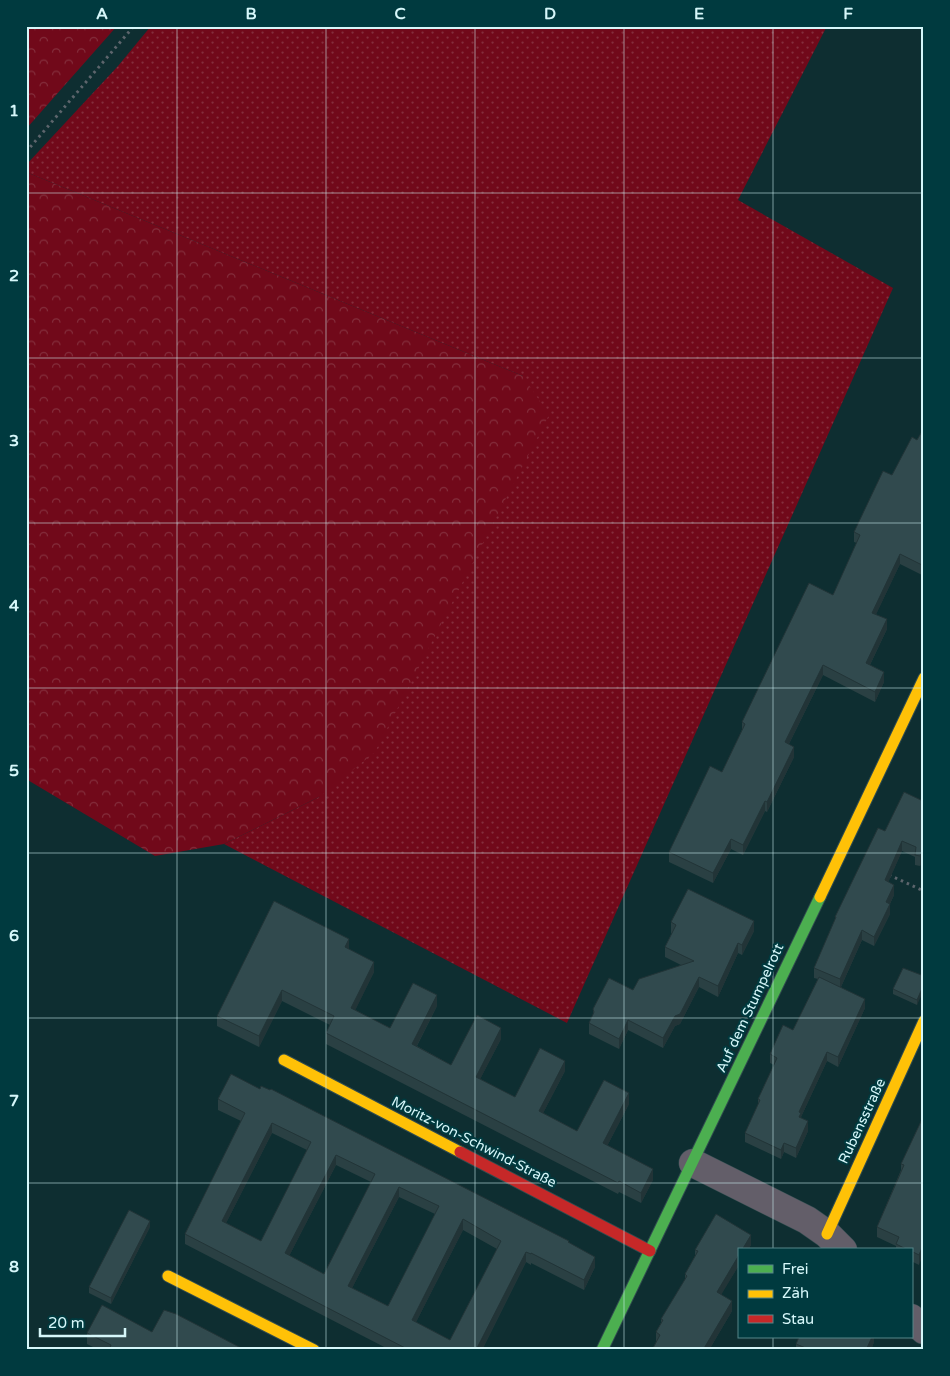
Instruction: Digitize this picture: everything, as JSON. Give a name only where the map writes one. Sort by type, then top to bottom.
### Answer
[{"type":"street","name":"Auf dem Stumpelrott","points":[[602,1350],[924,678]]},
{"type":"street","name":"Rubensstraße","points":[[835,1242],[924,1021]]},
{"type":"street","name":"Moritz-von-Schwind-Straße","points":[[284,1060],[650,1251]]},
{"type":"street","points":[[693,1162],[807,1220],[835,1242]]},
{"type":"street","points":[[168,1276],[314,1350]]},
{"type":"street","points":[[912,1319],[924,1330]]},
{"type":"path","points":[[26,152],[134,26]]},
{"type":"path","points":[[882,872],[924,891]]},
{"type":"green space","points":[[26,26],[117,26],[26,129]]},
{"type":"green space","points":[[151,26],[827,26],[738,200],[893,288],[567,1023],[224,844],[319,797],[523,376],[26,172],[26,165],[118,66]]},
{"type":"green space","points":[[26,172],[523,376],[549,415],[375,752],[319,797],[224,844],[155,856],[26,779]]},
{"type":"building","points":[[924,428],[924,566],[900,554],[872,613],[887,619],[866,663],[884,672],[875,692],[823,665],[785,742],[794,747],[743,845],[731,839],[713,873],[669,852],[710,766],[722,772],[745,724],[742,722],[809,583],[833,595],[860,535],[854,532],[883,471],[892,475],[912,437],[917,440]]},
{"type":"building","points":[[904,792],[923,801],[924,794],[924,849],[920,856],[915,855],[916,847],[902,841],[885,880],[894,885],[886,902],[890,904],[874,937],[862,930],[840,979],[814,968],[835,917],[878,828],[885,831]]},
{"type":"building","points":[[688,889],[754,921],[742,945],[738,943],[718,986],[699,977],[680,1014],[675,1016],[663,1038],[628,1020],[619,1039],[589,1023],[594,1012],[593,1009],[609,978],[633,990],[639,979],[694,961],[665,947],[676,925],[671,922]]},
{"type":"building","points":[[274,901],[349,939],[345,947],[374,962],[351,1008],[390,1028],[413,983],[437,995],[412,1044],[451,1065],[477,1015],[501,1028],[476,1077],[515,1097],[540,1048],[565,1061],[539,1111],[577,1131],[604,1080],[629,1093],[603,1143],[653,1169],[641,1193],[619,1181],[618,1183],[326,1033],[334,1016],[282,990],[259,1036],[217,1016]]},
{"type":"building","points":[[903,968],[924,976],[924,984],[917,1000],[893,989]]},
{"type":"building","points":[[819,977],[865,999],[838,1057],[827,1052],[799,1112],[801,1113],[799,1117],[808,1121],[796,1148],[784,1143],[781,1150],[745,1133],[777,1058],[770,1054],[783,1025],[793,1030]]},
{"type":"building","points":[[231,1074],[260,1089],[261,1086],[271,1089],[569,1241],[595,1257],[584,1280],[526,1252],[476,1350],[409,1350],[185,1234],[245,1113],[218,1099]],"holes":[[[272,1123],[311,1142],[261,1241],[222,1221]],[[336,1155],[375,1174],[324,1274],[285,1253]],[[399,1187],[439,1206],[388,1306],[348,1286]],[[463,1219],[501,1241],[450,1340],[412,1320]]]},
{"type":"building","points":[[924,1115],[924,1243],[919,1255],[912,1252],[912,1248],[904,1248],[896,1244],[899,1237],[877,1227],[904,1165],[901,1164]]},
{"type":"building","points":[[129,1210],[150,1221],[111,1298],[89,1287]]},
{"type":"building","points":[[716,1214],[751,1235],[743,1248],[738,1248],[738,1257],[717,1292],[732,1301],[703,1350],[652,1350],[660,1335],[656,1332],[663,1320],[661,1319],[687,1276],[685,1274],[698,1251],[695,1250]]},
{"type":"building","points":[[102,1305],[152,1332],[164,1310],[176,1314],[245,1350],[109,1350],[111,1345],[87,1333]]},
{"type":"building","points":[[799,1338],[872,1338],[866,1350],[807,1350],[796,1344]]},
{"type":"traffic: fast","points":[[602,1350],[820,897]]},
{"type":"traffic: slow","points":[[820,897],[924,678]]},
{"type":"traffic: slow","points":[[827,1234],[924,1021]]},
{"type":"traffic: slow","points":[[284,1060],[460,1152]]},
{"type":"traffic: slow","points":[[168,1276],[314,1350]]},
{"type":"traffic: jam","points":[[460,1152],[650,1251]]}]
